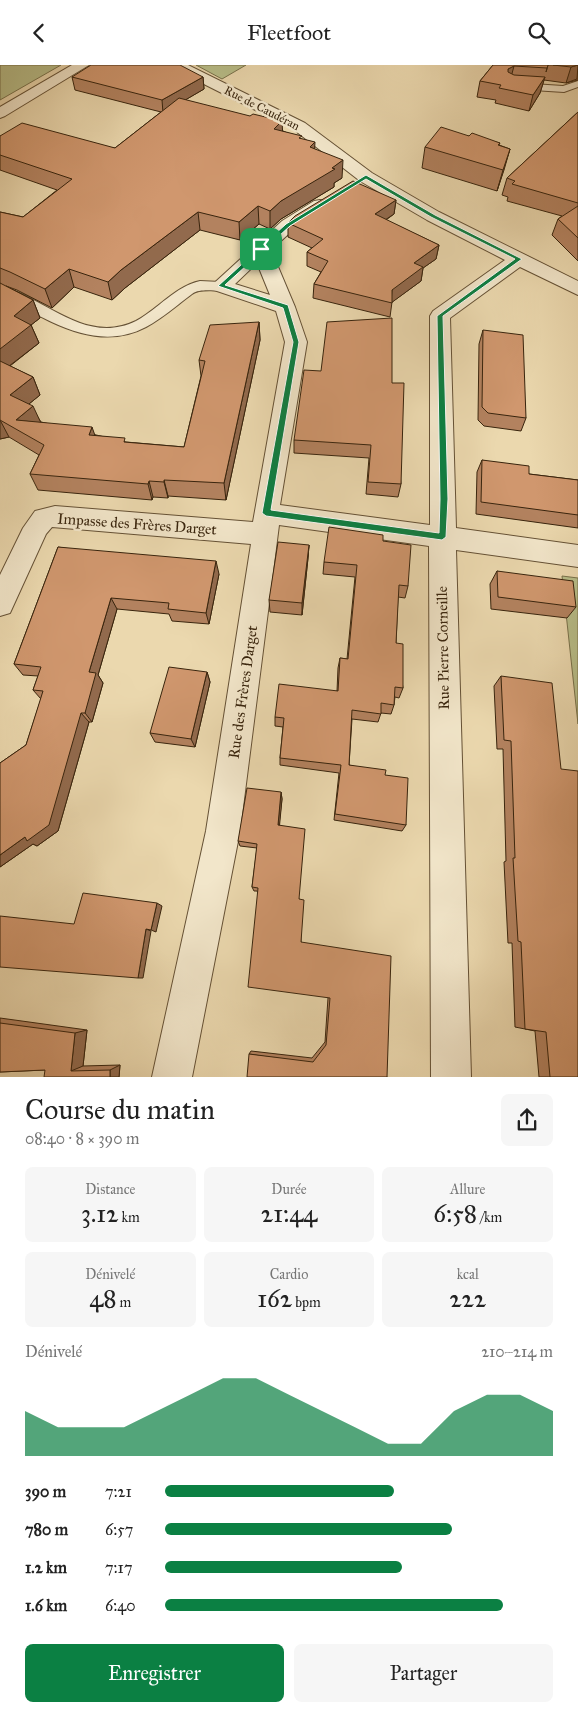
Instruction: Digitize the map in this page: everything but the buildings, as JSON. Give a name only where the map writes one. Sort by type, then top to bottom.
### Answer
[{"type":"street","points":[[0,113],[82,65]]},
{"type":"street","name":"Rue de Caudéran","points":[[177,65],[299,126],[366,177],[433,216],[578,289]]},
{"type":"street","points":[[285,307],[221,286],[288,225],[366,177]]},
{"type":"street","name":"Rue des Frères Darget","points":[[172,1077],[223,831],[266,523],[296,342],[285,307],[261,249]]},
{"type":"street","name":"Rue Pierre Corneille","points":[[451,1077],[440,316],[519,259]]},
{"type":"street","name":"Impasse des Frères Darget","points":[[0,604],[36,528],[44,518],[55,516],[266,523]]},
{"type":"street","points":[[266,523],[442,537],[578,556]]},
{"type":"lane","points":[[510,86],[564,89],[578,84]]},
{"type":"lane","points":[[0,290],[84,329],[100,333],[117,333],[133,329],[194,287],[221,286]]},
{"type":"green space","points":[[0,65],[61,65],[0,100]]},
{"type":"green space","points":[[196,65],[246,65],[222,79]]},
{"type":"green space","points":[[562,576],[578,578],[578,724]]},
{"type":"route","points":[[366,177],[433,216],[519,259],[440,316],[444,499],[442,537],[266,513],[296,342],[285,307],[221,286],[261,249],[288,225],[366,177]]}]
